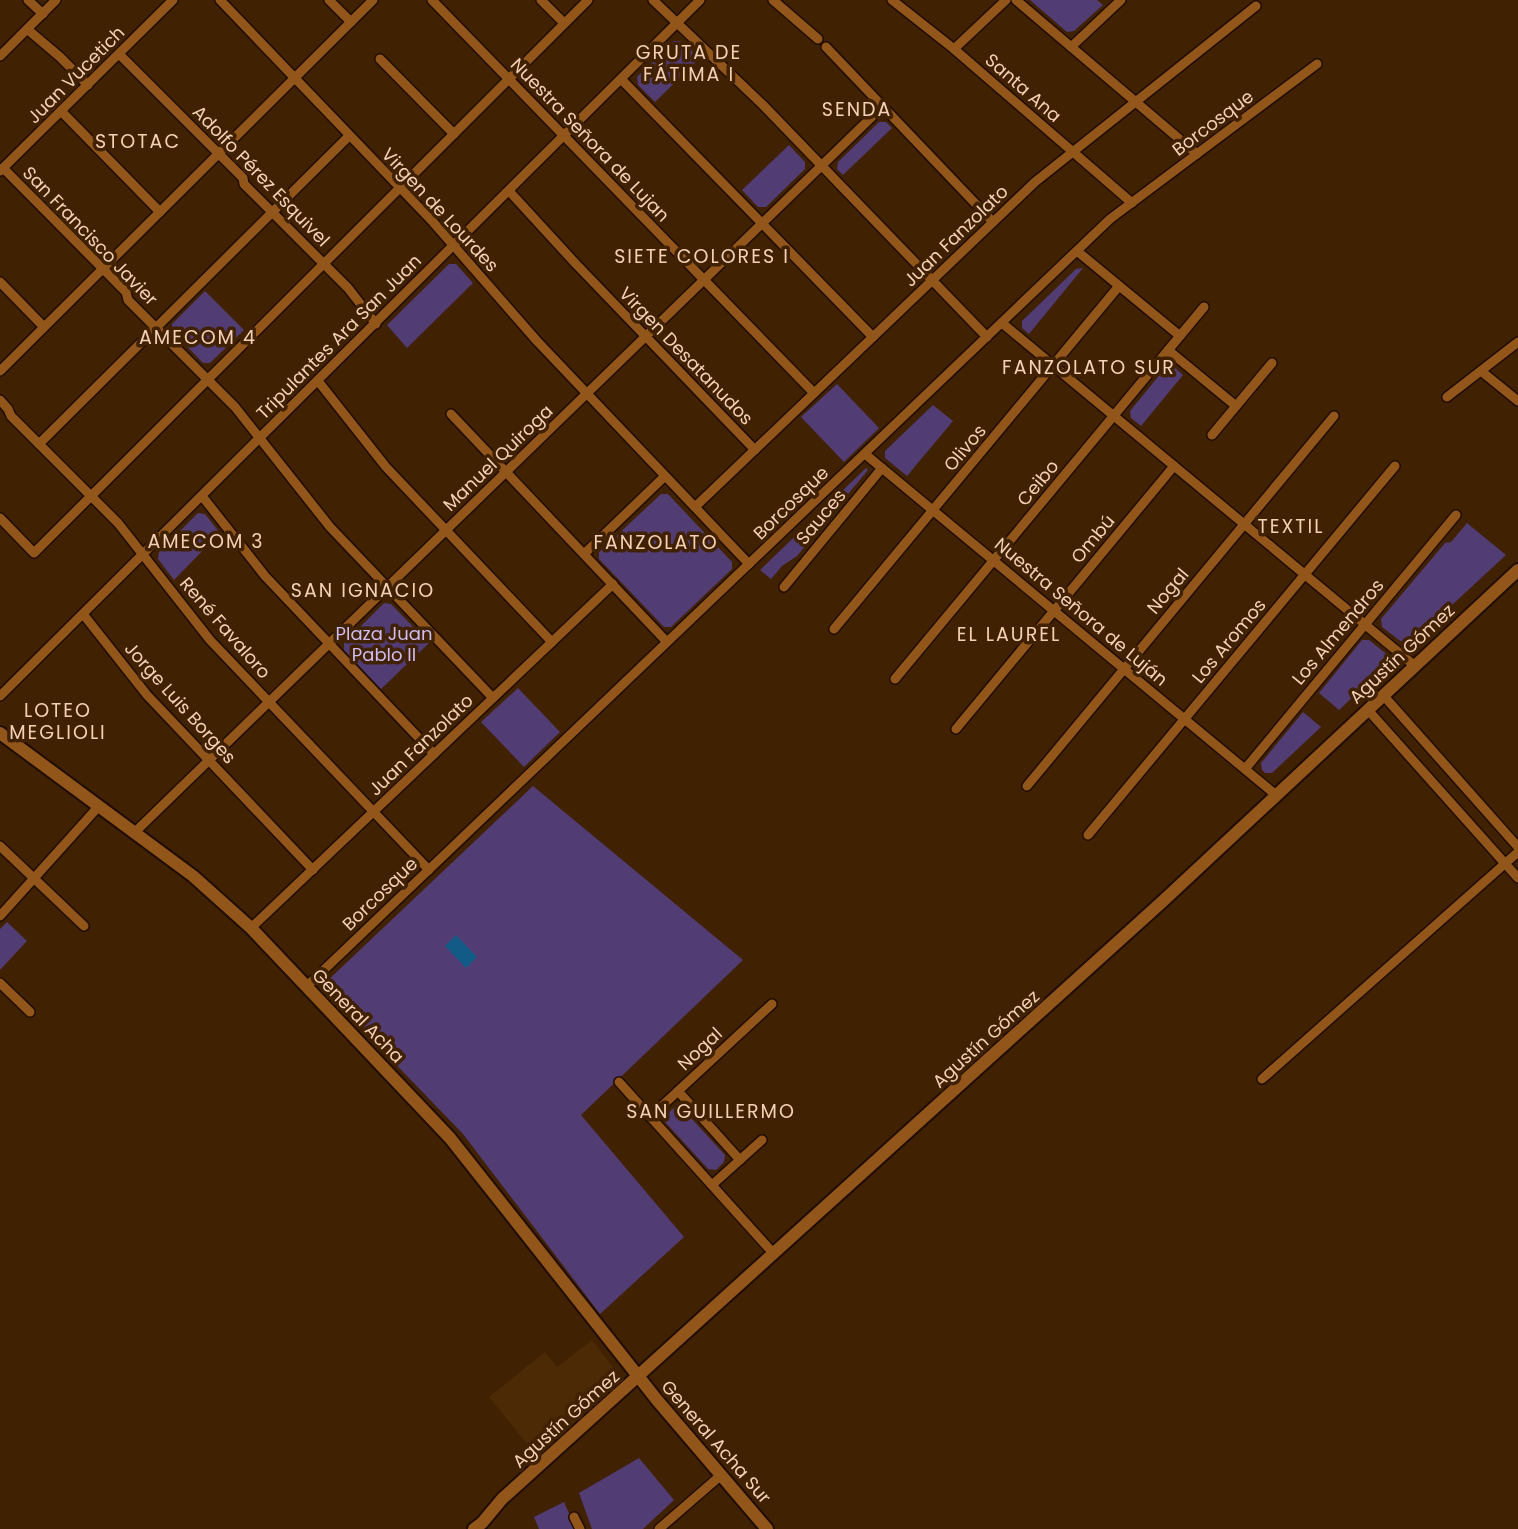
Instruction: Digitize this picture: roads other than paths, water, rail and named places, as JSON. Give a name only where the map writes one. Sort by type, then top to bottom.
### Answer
[{"type":"main road","name":"Agustín Gómez","points":[[474,1529],[502,1499],[1276,795],[1518,570]]},
{"type":"main road","name":"General Acha","points":[[0,733],[193,876],[251,928],[450,1138],[638,1377]]},
{"type":"main road","name":"General Acha Sur","points":[[638,1377],[767,1529]]},
{"type":"street","points":[[28,0],[43,14]]},
{"type":"street","points":[[0,56],[57,0]]},
{"type":"street","name":"Juan Vucetich","points":[[2,170],[173,0]]},
{"type":"street","name":"Virgen de Lourdes","points":[[220,0],[400,188],[537,341],[749,564]]},
{"type":"street","points":[[329,0],[351,22]]},
{"type":"street","points":[[0,371],[373,0]]},
{"type":"street","name":"Nuestra Señora de Lujan","points":[[432,0],[814,393]]},
{"type":"street","points":[[541,0],[564,23]]},
{"type":"street","points":[[0,518],[34,553],[588,0]]},
{"type":"street","points":[[653,0],[764,105],[987,337]]},
{"type":"street","name":"Tripulantes Ara San Juan","points":[[0,696],[700,0]]},
{"type":"street","points":[[773,0],[818,39]]},
{"type":"street","name":"Santa Ana","points":[[892,0],[954,49],[1132,203]]},
{"type":"street","points":[[954,49],[1006,0]]},
{"type":"street","points":[[1016,0],[1197,154]]},
{"type":"street","points":[[1071,47],[1121,0]]},
{"type":"street","name":"Juan Fanzolato","points":[[695,507],[1035,182],[1256,6]]},
{"type":"street","points":[[27,30],[88,85]]},
{"type":"street","points":[[826,47],[993,222]]},
{"type":"street","name":"Adolfo Pérez Esquivel","points":[[119,54],[348,288],[376,324]]},
{"type":"street","points":[[380,59],[454,134]]},
{"type":"street","name":"Borcosque","points":[[306,987],[1110,219],[1317,64]]},
{"type":"street","points":[[621,79],[873,337]]},
{"type":"street","name":"Manuel Quiroga","points":[[135,833],[883,106]]},
{"type":"street","points":[[61,111],[160,212]]},
{"type":"street","points":[[38,444],[349,136]]},
{"type":"street","name":"San Francisco Javier","points":[[2,170],[126,292],[128,300],[235,407],[330,527],[493,698]]},
{"type":"street","name":"Virgen Desatanudos","points":[[509,191],[755,450]]},
{"type":"street","points":[[1077,251],[1180,337]]},
{"type":"street","points":[[0,282],[44,327]]},
{"type":"street","name":"Olivos","points":[[834,629],[1119,286]]},
{"type":"street","name":"Ceibo","points":[[895,679],[1204,307]]},
{"type":"street","points":[[1002,323],[1415,666]]},
{"type":"street","points":[[1447,397],[1518,342]]},
{"type":"street","points":[[1168,350],[1236,406]]},
{"type":"street","points":[[1212,435],[1272,363]]},
{"type":"street","points":[[1481,371],[1518,401]]},
{"type":"street","points":[[318,381],[386,467],[552,642]]},
{"type":"street","name":"René Favaloro","points":[[0,400],[11,416],[118,523],[210,640],[429,870]]},
{"type":"street","points":[[451,414],[667,642]]},
{"type":"street","name":"Nogal","points":[[1027,786],[1334,416]]},
{"type":"street","name":"Nuestra Señora de Luján","points":[[865,454],[1276,795]]},
{"type":"street","name":"Ombú","points":[[956,729],[1174,466]]},
{"type":"street","name":"Los Aromos","points":[[1088,835],[1395,466]]},
{"type":"street","name":"Sauces","points":[[784,587],[882,468]]},
{"type":"street","points":[[584,554],[665,476]]},
{"type":"street","points":[[202,496],[265,576],[434,754]]},
{"type":"street","name":"Los Almendros","points":[[1245,769],[1456,516]]},
{"type":"street","name":"Juan Fanzolato","points":[[251,928],[613,584]]},
{"type":"street","name":"Jorge Luis Borges","points":[[83,614],[147,695],[313,870]]},
{"type":"street","points":[[1262,1079],[1518,850],[1383,695]]},
{"type":"street","points":[[1368,710],[1518,878]]},
{"type":"street","points":[[0,916],[99,806]]},
{"type":"street","points":[[0,846],[85,926]]},
{"type":"street","points":[[0,984],[30,1012]]},
{"type":"street","name":"Nogal","points":[[650,1117],[772,1004]]},
{"type":"street","points":[[620,1082],[774,1254]]},
{"type":"street","points":[[678,1091],[740,1160]]},
{"type":"street","points":[[712,1185],[762,1140]]},
{"type":"street","points":[[659,1529],[720,1476]]},
{"type":"street","points":[[574,1517],[580,1529]]},
{"type":"water","points":[[456,935],[477,957],[466,968],[445,946]]},
{"type":"district","name":"GRUTA DE FÁTIMA I","points":[[689,63]]},
{"type":"district","name":"SENDA","points":[[857,109]]},
{"type":"district","name":"STOTAC","points":[[138,141]]},
{"type":"district","name":"SIETE COLORES I","points":[[702,256]]},
{"type":"district","name":"AMECOM 4","points":[[198,337]]},
{"type":"district","name":"FANZOLATO SUR","points":[[1089,367]]},
{"type":"district","name":"TEXTIL","points":[[1291,526]]},
{"type":"district","name":"AMECOM 3","points":[[206,541]]},
{"type":"district","name":"FANZOLATO","points":[[656,542]]},
{"type":"district","name":"SAN IGNACIO","points":[[363,590]]},
{"type":"district","name":"EL LAUREL","points":[[1009,634]]},
{"type":"district","name":"LOTEO MEGLIOLI","points":[[58,721]]},
{"type":"district","name":"SAN GUILLERMO","points":[[711,1111]]},
{"type":"park label","name":"Plaza Juan Pablo II","points":[[384,644]]}]
